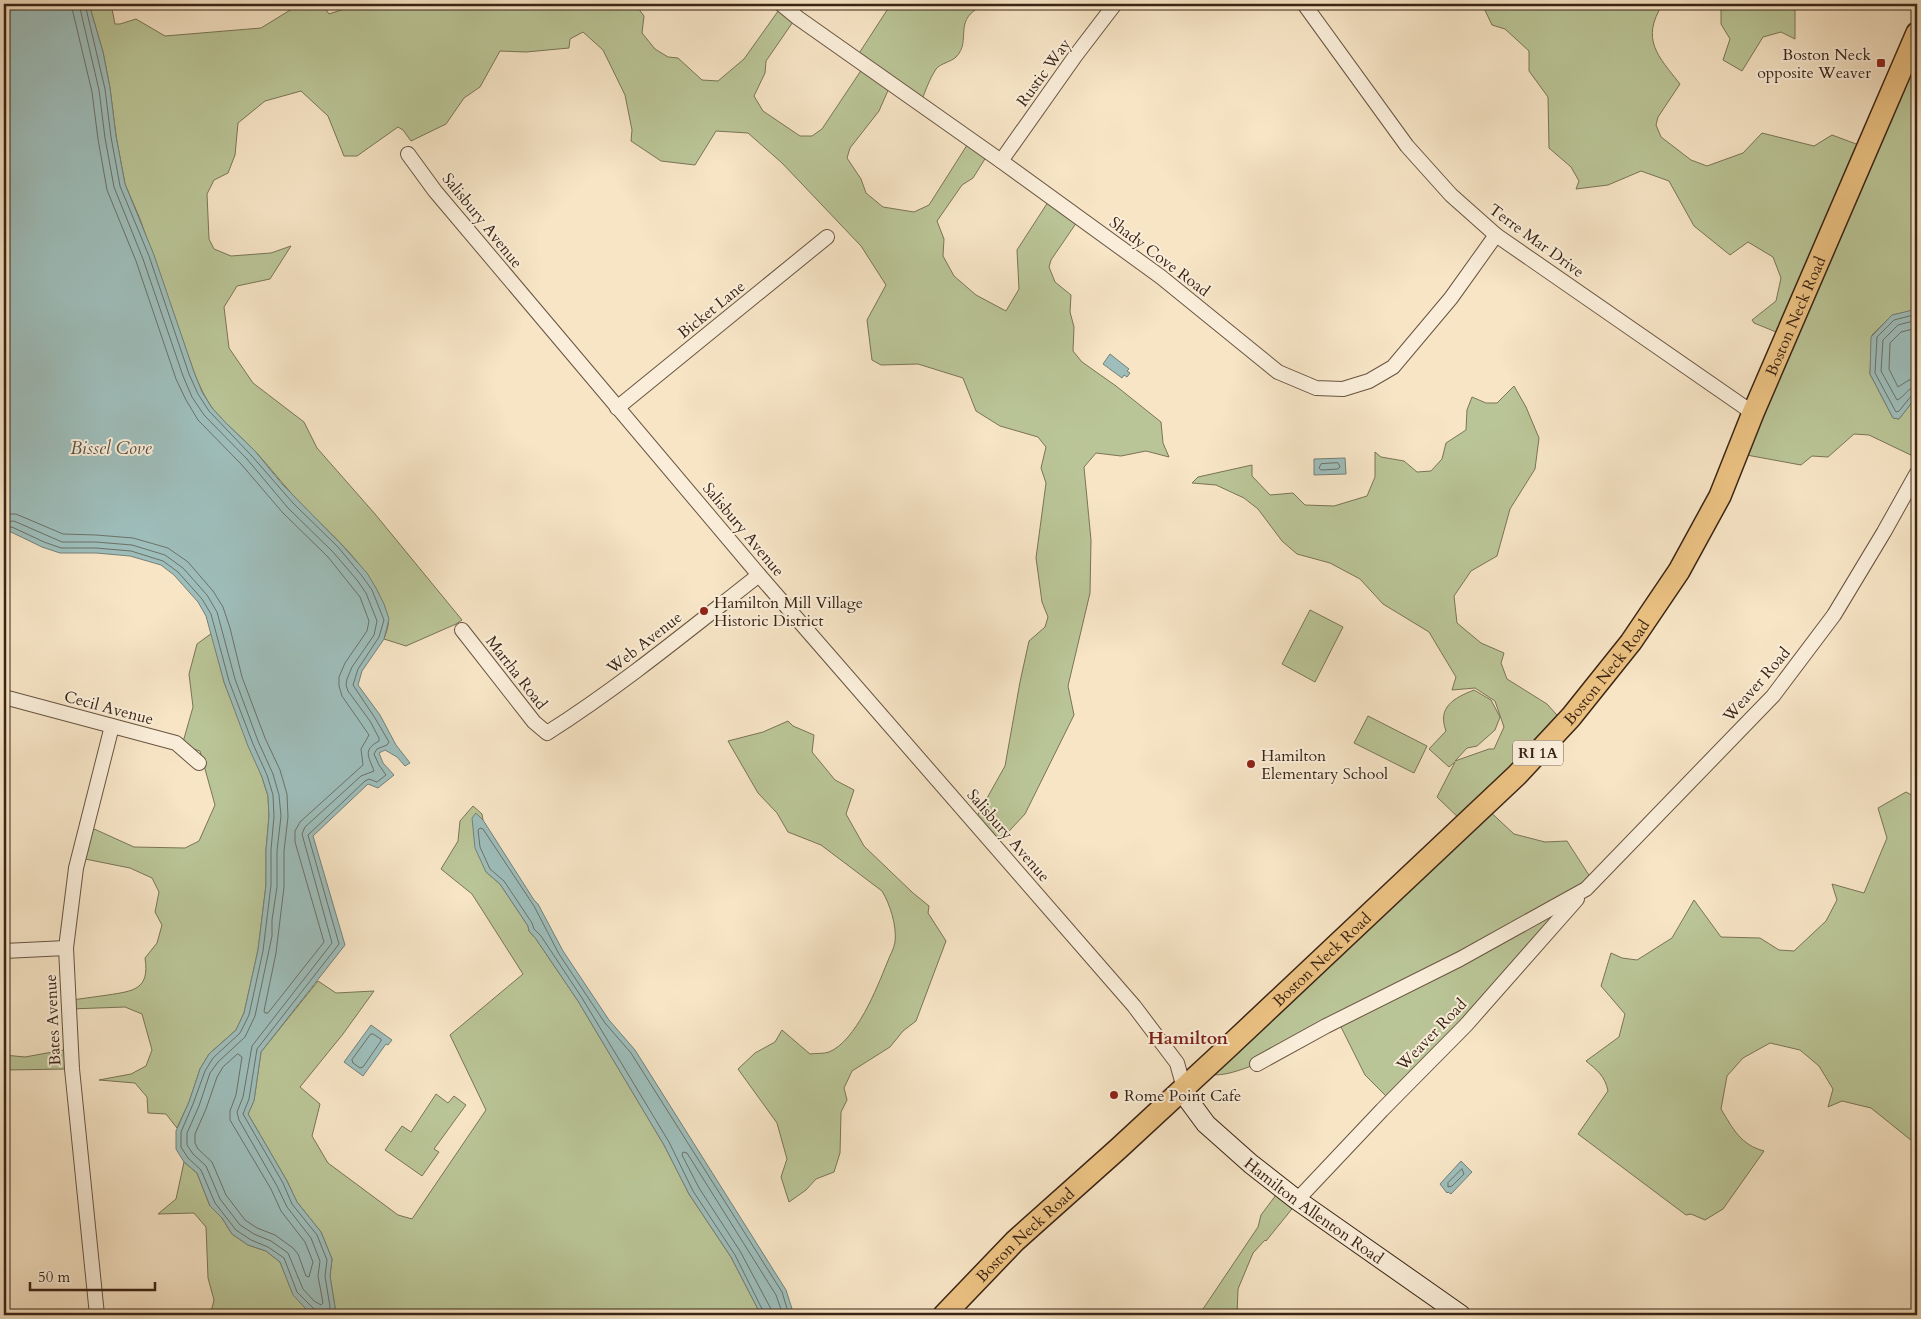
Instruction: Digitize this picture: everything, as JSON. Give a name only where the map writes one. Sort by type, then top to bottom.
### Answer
[{"type":"main road","name":"Boston Neck Road","points":[[944,1315],[1015,1242],[1184,1088],[1517,775],[1571,717],[1631,642],[1679,571],[1720,496],[1753,413],[1917,33]]},
{"type":"street","name":"Shady Cove Road","points":[[781,4],[1161,277],[1278,372],[1316,388],[1344,389],[1369,381],[1393,366],[1451,298],[1496,235]]},
{"type":"street","name":"Rustic Way","points":[[1001,161],[1076,55],[1115,4]]},
{"type":"street","name":"Terre Mar Drive","points":[[1304,4],[1407,146],[1451,195],[1496,235],[1753,413]]},
{"type":"street","name":"Salisbury Avenue","points":[[408,154],[435,191],[759,575],[1134,1006],[1177,1063],[1184,1088]]},
{"type":"street","name":"Bicket Lane","points":[[617,408],[827,237]]},
{"type":"street","name":"Weaver Road","points":[[1297,1200],[1466,1024],[1586,889],[1773,696],[1834,615],[1917,473]]},
{"type":"street","name":"Web Avenue","points":[[547,733],[582,711],[759,575]]},
{"type":"street","name":"Martha Road","points":[[462,630],[534,722],[547,733]]},
{"type":"street","name":"Cecil Avenue","points":[[4,697],[176,743],[199,763]]},
{"type":"street","name":"Bates Avenue","points":[[97,1315],[72,1069],[66,948],[76,868],[112,726]]},
{"type":"street","name":"Weaver Road","points":[[1257,1064],[1326,1026],[1460,959],[1586,889]]},
{"type":"street","points":[[4,951],[66,948]]},
{"type":"street","name":"Hamilton Allenton Road","points":[[1184,1088],[1189,1101],[1206,1124],[1251,1164],[1297,1200],[1461,1315]]},
{"type":"green space","points":[[89,4],[111,4],[115,24],[136,19],[165,36],[261,28],[300,4],[322,4],[329,14],[359,4],[623,4],[638,8],[644,16],[642,33],[655,49],[668,57],[678,58],[702,80],[718,81],[744,59],[781,7],[795,19],[766,61],[765,73],[754,96],[763,111],[800,136],[812,136],[822,129],[862,69],[856,58],[891,4],[986,4],[969,16],[965,23],[961,50],[954,59],[936,69],[920,104],[890,86],[879,111],[850,148],[847,158],[861,179],[866,193],[883,207],[914,212],[929,205],[969,142],[988,154],[973,178],[962,185],[937,221],[944,239],[943,256],[954,276],[976,295],[1006,311],[1019,289],[1017,250],[1050,199],[1079,219],[1051,260],[1049,267],[1055,282],[1071,295],[1070,312],[1074,327],[1073,351],[1082,362],[1161,422],[1163,443],[1169,457],[1146,451],[1121,456],[1096,453],[1084,467],[1091,540],[1090,593],[1068,686],[1074,715],[1025,814],[998,843],[977,816],[1005,766],[1029,641],[1045,627],[1048,617],[1042,602],[1036,558],[1046,483],[1041,468],[1046,447],[1038,437],[1000,426],[976,411],[963,378],[918,364],[881,365],[872,360],[867,320],[886,285],[861,246],[782,163],[748,133],[716,131],[695,165],[661,161],[631,141],[632,130],[625,95],[603,50],[583,32],[570,39],[569,48],[526,52],[500,51],[480,87],[464,98],[446,124],[411,141],[403,130],[398,127],[357,156],[344,156],[328,116],[301,91],[265,101],[238,123],[235,155],[228,173],[214,180],[207,194],[209,239],[214,249],[231,256],[271,253],[291,246],[270,279],[237,286],[224,307],[229,348],[253,383],[304,422],[317,448],[375,514],[462,620],[406,646],[384,639],[388,628],[388,619],[382,601],[365,571],[343,545],[299,502],[256,452],[218,415],[202,391],[140,219],[125,184],[103,52]]},
{"type":"green space","points":[[1482,4],[1663,4],[1656,16],[1652,37],[1659,56],[1680,84],[1658,117],[1656,125],[1661,137],[1691,160],[1707,166],[1743,153],[1762,133],[1814,146],[1832,135],[1867,148],[1917,35],[1917,310],[1892,315],[1872,335],[1870,374],[1893,418],[1899,419],[1917,396],[1917,458],[1869,435],[1854,434],[1828,457],[1812,456],[1801,465],[1741,454],[1786,336],[1754,323],[1752,320],[1776,301],[1781,278],[1773,257],[1748,242],[1730,255],[1694,226],[1669,181],[1641,171],[1608,185],[1576,189],[1579,181],[1571,167],[1549,148],[1548,97],[1529,71],[1529,51],[1505,29],[1492,25]]},
{"type":"green space","points":[[1714,4],[1795,4],[1795,39],[1781,32],[1763,37],[1742,71],[1723,60],[1730,39],[1721,24],[1721,10]]},
{"type":"green space","points":[[1514,386],[1526,407],[1539,438],[1535,469],[1510,509],[1497,556],[1471,571],[1454,596],[1457,623],[1481,643],[1504,653],[1501,663],[1507,679],[1547,704],[1565,724],[1485,807],[1514,834],[1545,842],[1567,841],[1594,883],[1389,1099],[1365,1075],[1339,1023],[1254,1065],[1221,1075],[1209,1074],[1464,823],[1437,797],[1455,762],[1449,767],[1429,749],[1446,731],[1444,716],[1449,704],[1460,696],[1474,690],[1491,700],[1500,717],[1495,730],[1477,746],[1467,748],[1455,761],[1494,749],[1504,727],[1495,701],[1475,688],[1452,690],[1456,677],[1429,632],[1383,604],[1360,579],[1330,563],[1297,554],[1282,541],[1258,509],[1244,498],[1216,485],[1192,483],[1198,477],[1252,465],[1252,476],[1270,495],[1293,493],[1305,505],[1334,506],[1367,496],[1375,477],[1375,452],[1381,457],[1404,461],[1417,472],[1431,471],[1442,459],[1446,443],[1466,430],[1467,410],[1472,397],[1486,403],[1497,403]]},
{"type":"green space","points":[[1310,610],[1343,627],[1315,682],[1282,664]]},
{"type":"green space","points":[[212,633],[224,682],[268,796],[266,885],[258,950],[244,1013],[236,1030],[209,1054],[200,1069],[189,1102],[177,1128],[166,1114],[148,1113],[147,1097],[135,1083],[99,1080],[131,1074],[146,1066],[152,1050],[142,1014],[125,1007],[70,1009],[72,1000],[125,992],[138,987],[142,983],[146,969],[145,958],[157,943],[162,925],[155,912],[159,892],[152,878],[130,868],[80,858],[92,828],[134,847],[185,848],[199,841],[215,805],[200,751],[184,746],[183,742],[193,707],[189,674],[197,644]]},
{"type":"green space","points":[[1368,716],[1427,746],[1414,773],[1354,743]]},
{"type":"green space","points":[[788,721],[793,726],[814,735],[812,752],[835,780],[854,790],[846,814],[864,846],[929,906],[928,913],[946,941],[916,1021],[903,1031],[890,1047],[852,1071],[844,1088],[847,1100],[841,1112],[840,1153],[834,1172],[816,1179],[806,1190],[789,1202],[781,1177],[787,1159],[777,1123],[738,1069],[755,1053],[775,1042],[782,1030],[810,1054],[827,1053],[839,1046],[857,1026],[878,986],[894,947],[895,929],[888,902],[882,891],[821,845],[788,832],[777,813],[758,793],[728,741],[763,732]]},
{"type":"green space","points":[[1906,792],[1917,798],[1917,1145],[1871,1108],[1842,1101],[1828,1107],[1833,1089],[1819,1066],[1800,1050],[1770,1043],[1743,1058],[1727,1076],[1721,1109],[1743,1140],[1749,1145],[1764,1151],[1723,1209],[1705,1220],[1691,1214],[1686,1215],[1578,1134],[1608,1091],[1603,1077],[1586,1061],[1619,1037],[1625,1014],[1601,986],[1611,953],[1622,958],[1637,960],[1672,938],[1694,900],[1721,937],[1760,938],[1779,950],[1794,951],[1826,921],[1837,900],[1832,884],[1864,893],[1887,838],[1878,808]]},
{"type":"green space","points":[[473,806],[482,814],[483,820],[476,813],[486,872],[500,884],[528,926],[529,931],[578,1001],[664,1145],[689,1194],[731,1257],[761,1315],[334,1315],[335,1307],[330,1276],[332,1259],[321,1232],[297,1202],[248,1114],[254,1100],[261,1052],[318,981],[336,993],[374,991],[343,1034],[300,1087],[320,1104],[312,1136],[328,1163],[398,1215],[412,1219],[486,1110],[450,1035],[523,974],[472,894],[441,869],[458,841],[460,821]]},
{"type":"green space","points":[[69,1049],[70,1069],[4,1070],[4,1055],[25,1057]]},
{"type":"green space","points":[[436,1094],[448,1103],[454,1096],[466,1105],[434,1149],[439,1152],[422,1176],[385,1150],[402,1126],[411,1132]]},
{"type":"green space","points":[[184,1162],[197,1173],[210,1206],[222,1218],[232,1234],[248,1245],[266,1251],[280,1262],[293,1294],[306,1309],[315,1315],[206,1315],[212,1308],[214,1300],[208,1278],[206,1227],[194,1213],[158,1214],[176,1199]]},
{"type":"green space","points":[[1282,1187],[1300,1199],[1266,1241],[1253,1253],[1238,1289],[1237,1315],[1199,1315],[1258,1227],[1261,1215]]},
{"type":"water","name":"Bissel Cove","points":[[4,4],[89,4],[103,52],[125,184],[154,255],[202,392],[212,408],[255,451],[282,484],[367,573],[384,604],[389,619],[384,639],[362,671],[358,685],[380,715],[396,745],[410,763],[405,766],[397,757],[385,750],[379,753],[383,763],[394,775],[378,788],[368,784],[313,836],[345,945],[261,1052],[254,1101],[248,1114],[297,1202],[321,1232],[332,1259],[330,1276],[335,1307],[334,1315],[315,1315],[306,1309],[293,1295],[280,1262],[266,1251],[248,1245],[232,1234],[222,1218],[210,1206],[197,1173],[184,1162],[176,1149],[176,1131],[189,1102],[200,1069],[209,1054],[236,1030],[244,1013],[258,950],[266,885],[268,796],[224,682],[206,616],[198,602],[174,575],[161,565],[130,556],[96,553],[60,553],[42,547],[11,532],[4,534]]},
{"type":"water","points":[[1917,309],[1917,396],[1899,419],[1893,418],[1870,374],[1871,337],[1892,315]]},
{"type":"water","points":[[1110,354],[1129,369],[1127,371],[1130,373],[1127,377],[1124,375],[1122,378],[1103,364]]},
{"type":"water","points":[[1345,458],[1346,474],[1314,475],[1314,459]]},
{"type":"water","points":[[476,813],[483,820],[538,904],[563,951],[609,1020],[635,1050],[786,1290],[794,1315],[761,1315],[731,1257],[689,1194],[664,1145],[578,1001],[529,931],[528,926],[500,884],[486,872],[475,848],[472,818]]},
{"type":"water","points":[[371,1025],[392,1040],[388,1045],[386,1044],[363,1076],[344,1062]]},
{"type":"water","points":[[1461,1161],[1472,1172],[1451,1194],[1447,1193],[1440,1184]]},
{"type":"place","name":"Boston Neck opposite Weaver","points":[[1881,63]]},
{"type":"place","name":"Hamilton Mill Village Historic District","points":[[704,611]]},
{"type":"place","name":"Hamilton Elementary School","points":[[1251,764]]},
{"type":"place","name":"Rome Point Cafe","points":[[1114,1095]]},
{"type":"district","name":"Hamilton","points":[[1188,1038]]}]
